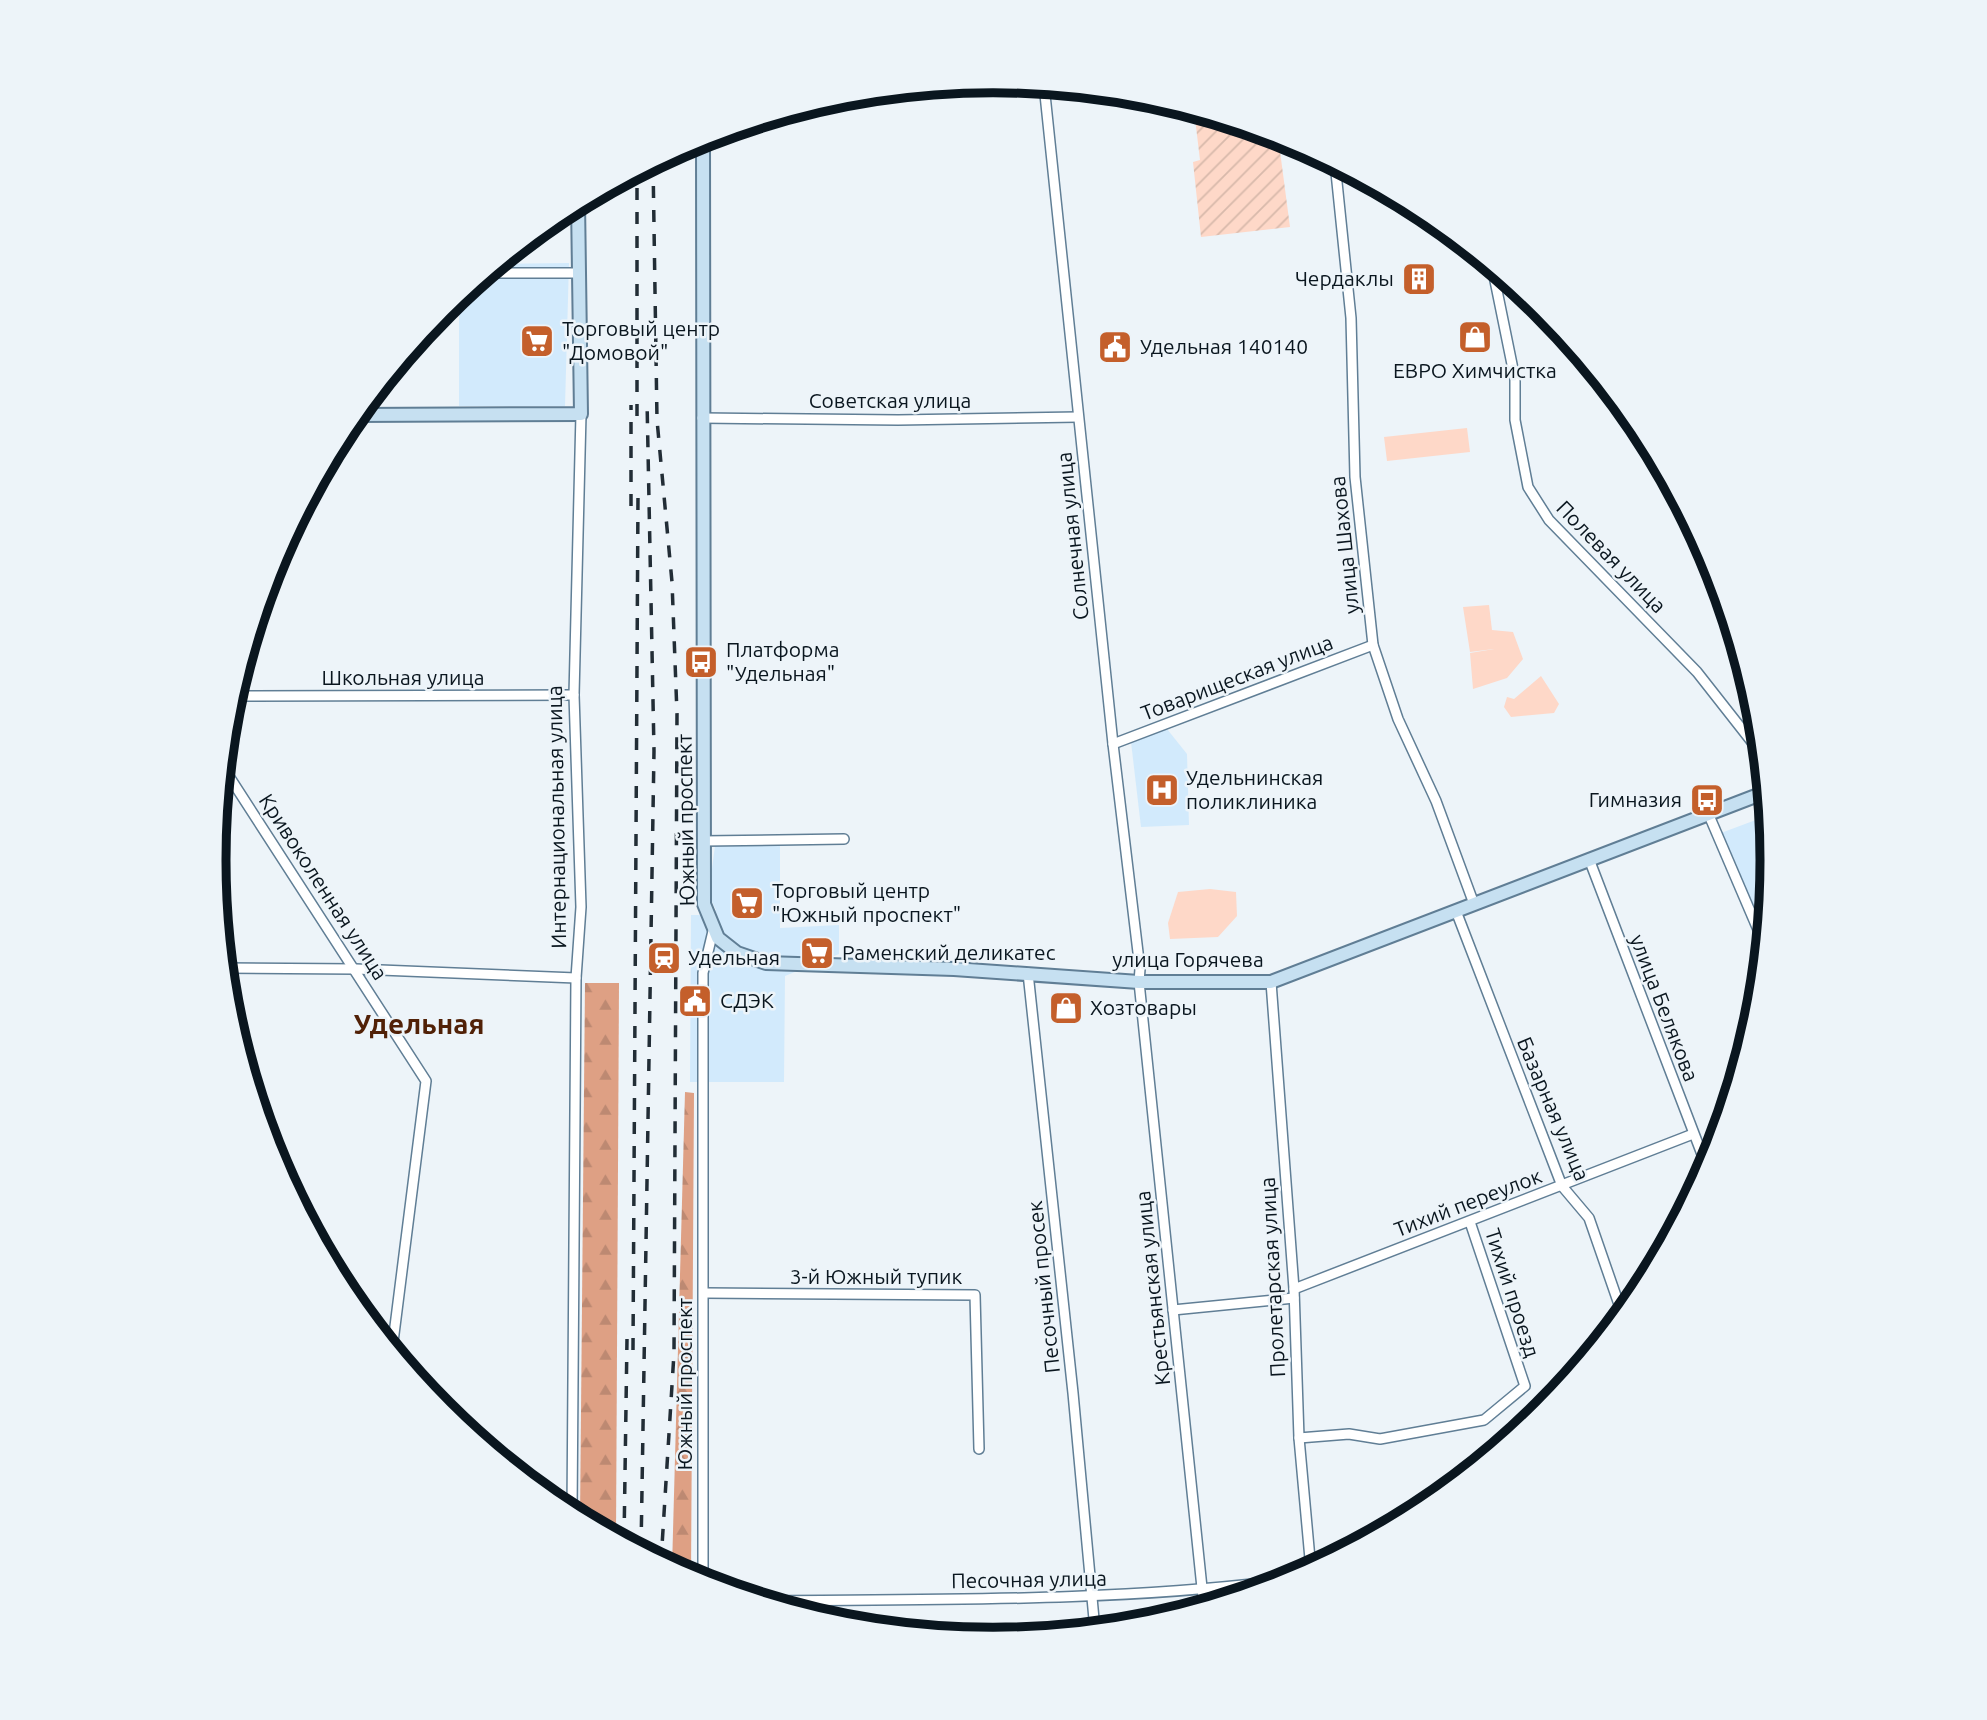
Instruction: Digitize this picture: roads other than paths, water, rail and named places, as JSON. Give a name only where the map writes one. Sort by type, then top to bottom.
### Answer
[{"type":"main road","name":"Южный проспект","points":[[703,150],[703,841],[704,904],[713,931]]},
{"type":"main road","name":"Интернациональная улица","points":[[578,215],[581,414]]},
{"type":"main road","points":[[369,415],[581,414]]},
{"type":"main road","name":"улица Горячева","points":[[713,931],[737,953],[766,963],[1028,974],[1139,982],[1271,982],[1758,795]]},
{"type":"street","name":"Солнечная улица","points":[[1045,94],[1056,174],[1078,417],[1113,744],[1140,969],[1139,982]]},
{"type":"street","name":"улица Шахова","points":[[1336,174],[1351,318],[1354,477],[1373,645],[1398,719],[1436,801],[1474,904]]},
{"type":"street","points":[[500,273],[579,274]]},
{"type":"street","name":"Полевая улица","points":[[1495,279],[1515,379],[1515,420],[1528,487],[1549,520],[1697,672],[1751,741]]},
{"type":"street","name":"Интернациональная улица","points":[[572,1501],[576,978],[581,907],[574,695],[581,414]]},
{"type":"street","name":"Советская улица","points":[[702,418],[898,420],[1078,417]]},
{"type":"street","name":"Товарищеская улица","points":[[1113,744],[1373,645]]},
{"type":"street","name":"Школьная улица","points":[[244,696],[574,695]]},
{"type":"street","name":"Кривоколенная улица","points":[[231,779],[356,968],[426,1081],[394,1337]]},
{"type":"street","points":[[1707,813],[1757,928]]},
{"type":"street","points":[[703,841],[844,839]]},
{"type":"street","name":"улица Белякова","points":[[1589,859],[1701,1155]]},
{"type":"street","name":"Базарная улица","points":[[1456,911],[1562,1186],[1589,1218],[1619,1303]]},
{"type":"street","name":"Южный проспект","points":[[703,1570],[703,973],[713,931]]},
{"type":"street","points":[[234,968],[356,968],[576,978]]},
{"type":"street","name":"Песочный просек","points":[[1028,974],[1073,1393],[1094,1621]]},
{"type":"street","name":"Крестьянская улица","points":[[1139,982],[1203,1598]]},
{"type":"street","name":"Пролетарская улица","points":[[1271,982],[1294,1293],[1299,1438],[1310,1559]]},
{"type":"street","name":"Тихий переулок","points":[[1173,1310],[1294,1293],[1693,1134]]},
{"type":"street","name":"Тихий проезд","points":[[1299,1438],[1349,1434],[1380,1439],[1484,1420],[1525,1386],[1471,1222]]},
{"type":"street","name":"3-й Южный тупик","points":[[705,1293],[975,1295],[979,1449]]},
{"type":"street","name":"Песочная улица","points":[[794,1601],[1091,1597],[1203,1591],[1243,1586]]},
{"type":"railway","points":[[653,172],[657,420],[672,582],[677,714],[674,1353],[662,1551]]},
{"type":"railway","points":[[637,181],[637,416]]},
{"type":"railway","points":[[641,1541],[654,751],[647,400]]},
{"type":"railway","points":[[631,405],[631,506]]},
{"type":"railway","points":[[633,1350],[638,496]]},
{"type":"railway","points":[[624,1532],[627,1339]]},
{"type":"place","name":"Чердаклы","points":[[1419,279]]},
{"type":"place","name":"ЕВРО Химчистка","points":[[1475,337]]},
{"type":"place","name":"Торговый центр \"Домовой\"","points":[[537,341]]},
{"type":"place","name":"Удельная 140140","points":[[1115,347]]},
{"type":"place","name":"Платформа \"Удельная\"","points":[[701,662]]},
{"type":"place","name":"Удельнинская поликлиника","points":[[1162,790]]},
{"type":"place","name":"Гимназия","points":[[1707,800]]},
{"type":"place","name":"Торговый центр \"Южный проспект\"","points":[[747,903]]},
{"type":"place","name":"Раменский деликатес","points":[[817,953]]},
{"type":"place","name":"Удельная","points":[[664,958]]},
{"type":"place","name":"СДЭК","points":[[695,1001]]},
{"type":"place","name":"Хозтовары","points":[[1066,1008]]},
{"type":"district","name":"Удельная","points":[[419,1024]]}]
